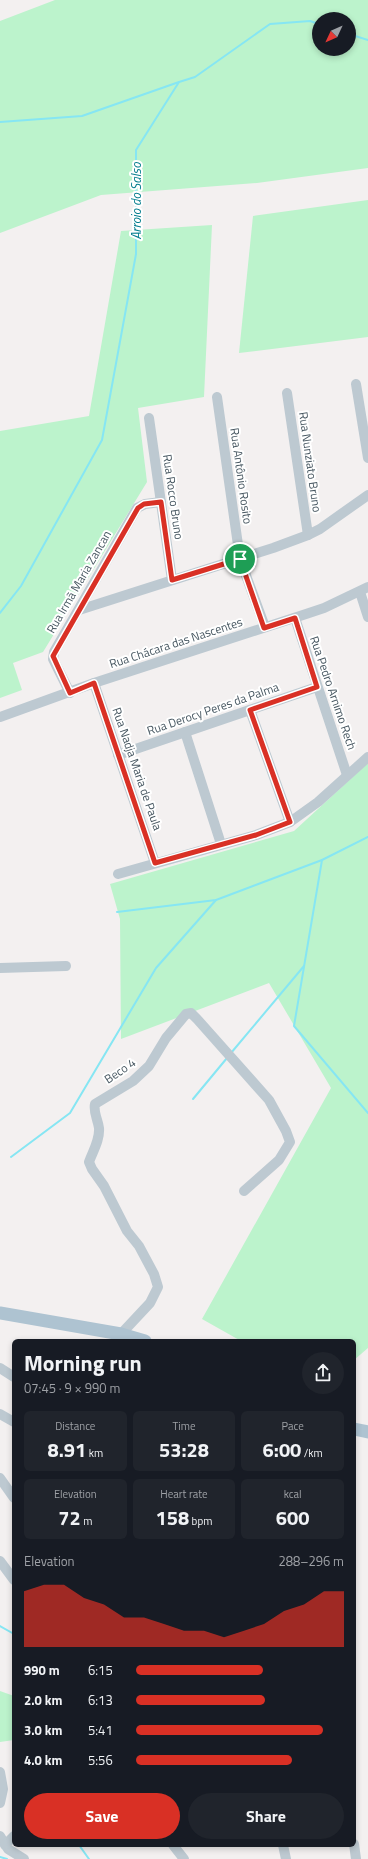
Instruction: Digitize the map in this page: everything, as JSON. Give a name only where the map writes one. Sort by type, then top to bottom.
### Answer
[{"type":"main road","points":[[0,1313],[121,1338]]},
{"type":"main road","points":[[356,1429],[368,1432]]},
{"type":"street","points":[[356,384],[368,458]]},
{"type":"street","name":"Rua Nunziato Bruno","points":[[287,393],[308,535]]},
{"type":"street","name":"Rua Antônio Rosito","points":[[217,396],[240,559],[264,628]]},
{"type":"street","name":"Rua Rocco Bruno","points":[[149,418],[172,580]]},
{"type":"street","points":[[79,610],[240,559],[308,535],[320,529],[368,495]]},
{"type":"street","name":"Rua Irmã Maria Zancan","points":[[70,693],[53,656],[138,508],[144,504],[161,502]]},
{"type":"street","points":[[364,590],[368,617]]},
{"type":"street","name":"Rua Chácara das Nascentes","points":[[0,717],[70,693],[94,683],[324,608],[364,590]]},
{"type":"street","name":"Rua Pedro Arnimo Rech","points":[[295,618],[317,687],[348,775]]},
{"type":"street","name":"Rua Nadja Maria de Paula","points":[[94,683],[155,863]]},
{"type":"street","name":"Rua Derocy Peres da Palma","points":[[118,755],[317,687]]},
{"type":"street","points":[[250,710],[290,822]]},
{"type":"street","points":[[185,732],[221,844]]},
{"type":"street","points":[[118,874],[256,835],[290,822],[318,802],[368,757]]},
{"type":"street","points":[[0,968],[66,966]]},
{"type":"street","name":"Beco 4","points":[[121,1338],[150,1304],[158,1286],[154,1274],[145,1257],[127,1231],[104,1186],[89,1162],[97,1141],[99,1130],[98,1118],[94,1108],[95,1104],[133,1081],[149,1066],[166,1038],[186,1014],[191,1013],[197,1019],[268,1100],[286,1131],[290,1142],[279,1160],[244,1191]]},
{"type":"street","points":[[0,1368],[12,1376]]},
{"type":"street","points":[[0,1414],[12,1421]]},
{"type":"street","points":[[0,1478],[12,1495]]},
{"type":"street","points":[[0,1561],[12,1577]]},
{"type":"street","points":[[0,1772],[3,1789],[0,1800]]},
{"type":"street","points":[[12,1837],[2,1840],[16,1855],[24,1859]]},
{"type":"street","points":[[175,1847],[184,1859]]},
{"type":"street","points":[[284,1847],[286,1859]]},
{"type":"street","points":[[354,1847],[356,1859]]},
{"type":"green space","points":[[55,0],[368,0],[368,168],[257,183],[101,195],[0,233],[0,21]]},
{"type":"green space","points":[[368,200],[368,337],[239,353],[253,216]]},
{"type":"green space","points":[[212,225],[204,397],[138,408],[147,482],[43,652],[13,663],[22,690],[0,698],[0,431],[89,416],[121,231]]},
{"type":"green space","points":[[368,763],[368,1348],[356,1358],[356,1339],[237,1339],[202,1319],[331,1088],[269,983],[121,1039],[120,919],[110,884],[294,831]]},
{"type":"green space","points":[[0,1691],[12,1695],[12,1740],[0,1742]]},
{"type":"waterway","name":"Arroio do Salso","points":[[0,613],[21,586],[102,440],[136,254],[136,150],[179,82],[195,77],[270,24],[312,22]]},
{"type":"waterway","name":"Arroio do Salso","points":[[356,36],[368,40]]},
{"type":"waterway","points":[[0,122],[82,116],[179,82]]},
{"type":"waterway","points":[[117,912],[216,900],[322,860],[368,837]]},
{"type":"waterway","points":[[322,860],[294,1026],[368,1113]]},
{"type":"waterway","points":[[11,1157],[70,1113],[156,968],[216,900]]},
{"type":"waterway","points":[[231,1053],[304,966]]},
{"type":"waterway","points":[[193,1099],[227,1058]]},
{"type":"waterway","points":[[0,1626],[12,1633]]},
{"type":"waterway","points":[[80,1847],[89,1859]]},
{"type":"waterway","points":[[0,1857],[7,1859]]},
{"type":"route","points":[[161,502],[172,580],[240,559],[264,628],[295,618],[317,687],[250,710],[290,822],[256,835],[155,863],[94,683],[70,693],[53,659],[54,652],[138,508],[144,504],[161,502]]}]
